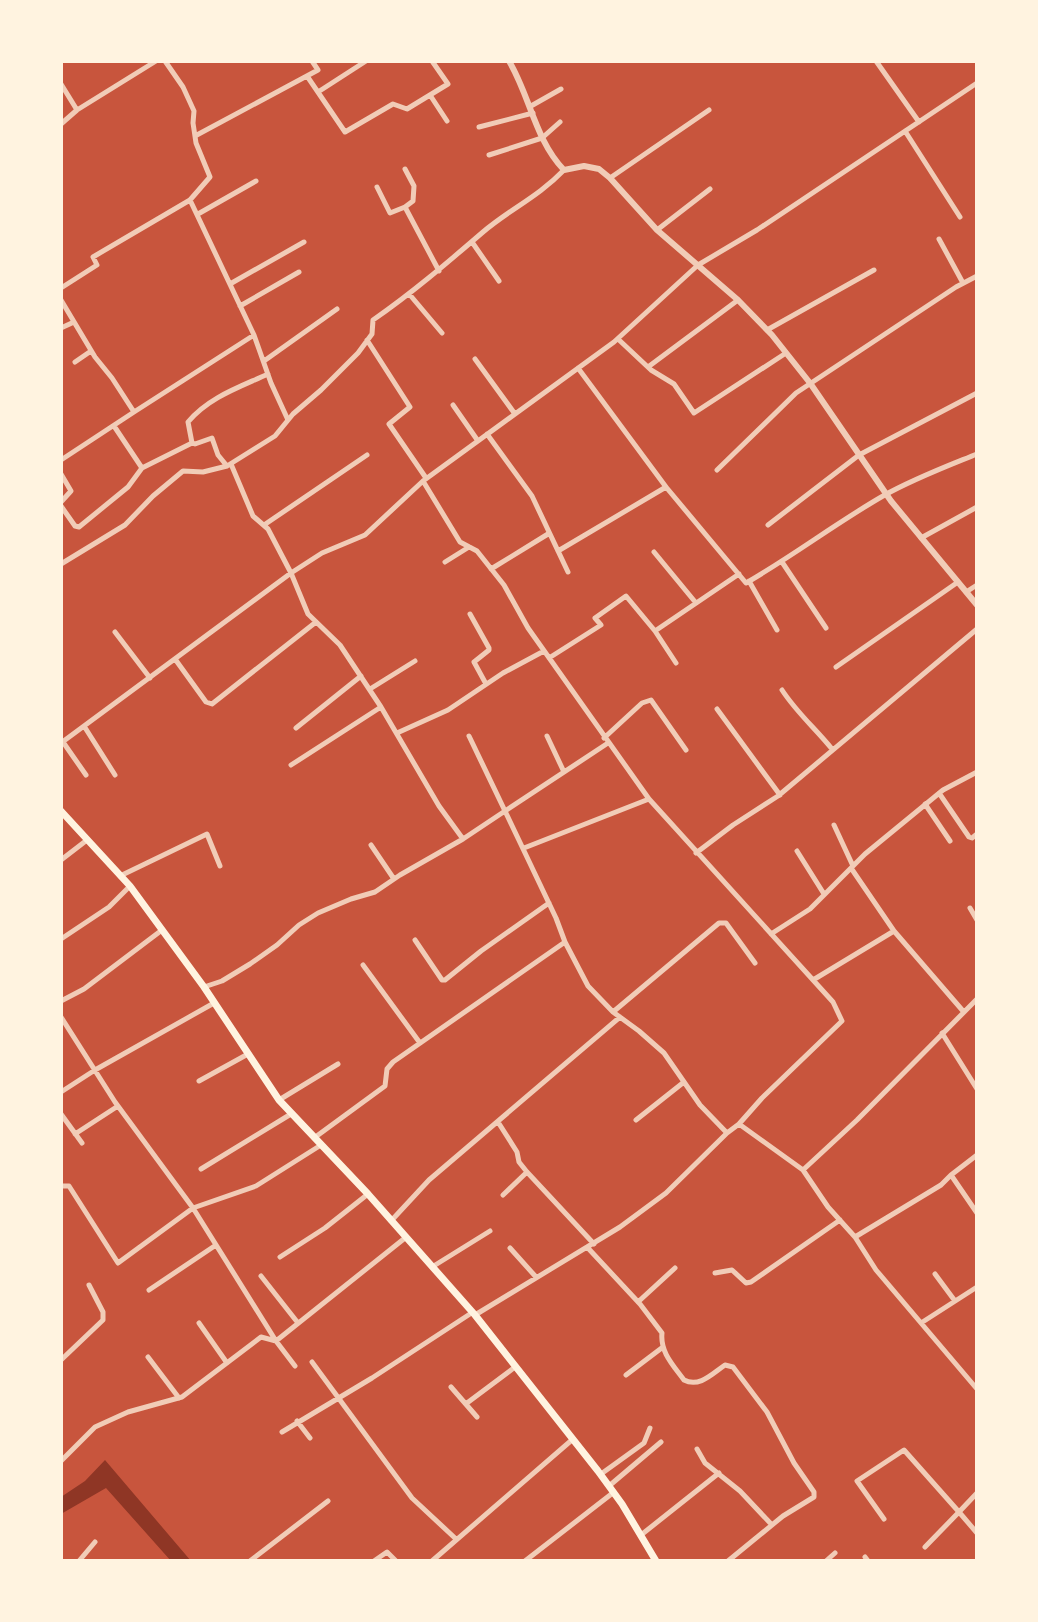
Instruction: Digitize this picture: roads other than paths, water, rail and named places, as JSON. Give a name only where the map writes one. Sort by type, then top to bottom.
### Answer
[{"type":"main road","points":[[61,811],[130,886],[204,987],[279,1100],[368,1194],[474,1313],[601,1474],[656,1561]]},
{"type":"street","points":[[61,124],[77,110],[156,61]]},
{"type":"street","points":[[61,289],[97,265],[93,257],[190,200],[210,177],[195,136],[194,111],[183,87],[165,61]]},
{"type":"street","points":[[195,136],[318,70],[313,61]]},
{"type":"street","points":[[317,92],[366,61]]},
{"type":"street","points":[[307,76],[345,132],[393,104],[407,109],[448,84],[432,61]]},
{"type":"street","points":[[509,61],[552,158],[564,170]]},
{"type":"street","points":[[876,61],[919,122]]},
{"type":"street","points":[[86,775],[62,743],[291,573],[322,553],[365,535],[424,480],[618,339],[698,265],[757,230],[977,83]]},
{"type":"street","points":[[61,84],[77,110]]},
{"type":"street","points":[[479,127],[532,110],[561,89]]},
{"type":"street","points":[[430,95],[447,121]]},
{"type":"street","points":[[610,178],[709,110]]},
{"type":"street","points":[[489,155],[542,138],[560,122]]},
{"type":"street","points":[[905,131],[960,217]]},
{"type":"street","points":[[61,564],[125,525],[153,496],[183,471],[203,472],[229,465],[275,436],[288,420],[358,353],[372,334],[373,320],[410,295],[484,230],[537,195],[564,170],[584,166],[598,169],[610,178],[657,230],[767,330],[810,383],[886,494],[977,605]]},
{"type":"street","points":[[377,187],[390,213],[405,207],[414,201],[414,186],[405,169]]},
{"type":"street","points":[[198,214],[256,181]]},
{"type":"street","points":[[657,230],[710,189]]},
{"type":"street","points":[[190,200],[254,335],[288,420]]},
{"type":"street","points":[[405,207],[439,271]]},
{"type":"street","points":[[939,239],[963,283]]},
{"type":"street","points":[[230,284],[304,242]]},
{"type":"street","points":[[472,242],[499,281]]},
{"type":"street","points":[[767,330],[874,270]]},
{"type":"street","points":[[240,306],[299,272]]},
{"type":"street","points":[[717,470],[743,446],[752,433],[810,383],[977,276]]},
{"type":"street","points":[[410,295],[442,333]]},
{"type":"street","points":[[61,300],[90,351],[134,412]]},
{"type":"street","points":[[648,367],[737,300]]},
{"type":"street","points":[[264,361],[337,309]]},
{"type":"street","points":[[61,328],[74,322]]},
{"type":"street","points":[[61,450],[63,459],[254,335]]},
{"type":"street","points":[[618,339],[648,367],[674,384],[694,413],[786,353]]},
{"type":"street","points":[[282,1432],[474,1313],[591,1245],[666,1194],[842,1021],[833,1002],[649,799],[549,659],[504,585],[477,551],[460,542],[389,424],[410,407],[368,340]]},
{"type":"street","points":[[75,362],[90,351]]},
{"type":"street","points":[[475,359],[515,414]]},
{"type":"street","points":[[578,368],[666,487],[746,583],[886,494],[977,454]]},
{"type":"street","points":[[192,443],[188,422],[195,414],[218,397],[268,374]]},
{"type":"street","points":[[768,525],[859,455],[977,393]]},
{"type":"street","points":[[453,405],[478,441]]},
{"type":"street","points":[[114,426],[142,468]]},
{"type":"street","points":[[487,434],[532,496],[568,572]]},
{"type":"street","points":[[61,474],[71,491],[61,504],[75,526],[79,527],[128,487],[142,468],[192,443],[212,438],[218,455],[229,465],[253,516],[268,529],[308,614],[340,645],[382,707],[439,806],[463,839]]},
{"type":"street","points":[[264,525],[367,455]]},
{"type":"street","points":[[558,551],[666,487]]},
{"type":"street","points":[[921,538],[977,507]]},
{"type":"street","points":[[491,569],[548,534]]},
{"type":"street","points":[[445,562],[469,547]]},
{"type":"street","points":[[654,552],[696,603]]},
{"type":"street","points":[[782,562],[826,628]]},
{"type":"street","points":[[655,631],[739,574]]},
{"type":"street","points":[[749,581],[777,630]]},
{"type":"street","points":[[836,667],[958,582]]},
{"type":"street","points":[[966,592],[977,585]]},
{"type":"street","points":[[549,659],[601,625],[595,618],[625,596],[655,631],[676,663]]},
{"type":"street","points":[[470,614],[489,648],[474,662],[486,684]]},
{"type":"street","points":[[175,659],[206,702],[212,704],[316,622]]},
{"type":"street","points":[[696,853],[780,794],[977,629]]},
{"type":"street","points":[[115,632],[150,678]]},
{"type":"street","points":[[397,733],[448,709],[544,651]]},
{"type":"street","points":[[370,689],[415,661]]},
{"type":"street","points":[[296,728],[361,676]]},
{"type":"street","points":[[782,690],[801,717],[810,722],[832,749]]},
{"type":"street","points":[[204,987],[222,981],[250,964],[318,913],[375,892],[463,839],[564,772],[606,740],[642,703],[651,700],[686,750]]},
{"type":"street","points":[[291,765],[382,707]]},
{"type":"street","points":[[717,709],[780,794]]},
{"type":"street","points":[[85,726],[115,775]]},
{"type":"street","points":[[469,736],[524,848],[565,943],[588,986],[612,1012],[664,1054],[700,1105],[727,1133]]},
{"type":"street","points":[[547,736],[564,772]]},
{"type":"street","points":[[771,934],[810,909],[852,867],[925,804],[977,772]]},
{"type":"street","points":[[939,793],[969,837],[977,834]]},
{"type":"street","points":[[524,848],[649,799]]},
{"type":"street","points":[[925,804],[950,841]]},
{"type":"street","points":[[834,825],[852,867],[894,931],[963,1011]]},
{"type":"street","points":[[120,876],[207,834],[220,866]]},
{"type":"street","points":[[61,860],[87,840]]},
{"type":"street","points":[[371,845],[394,879]]},
{"type":"street","points":[[797,851],[824,894]]},
{"type":"street","points":[[61,939],[109,907],[130,886]]},
{"type":"street","points":[[415,940],[442,980],[549,903]]},
{"type":"street","points":[[970,908],[977,920]]},
{"type":"street","points":[[612,1012],[719,923],[726,923],[755,963]]},
{"type":"street","points":[[61,1001],[84,989],[162,930]]},
{"type":"street","points":[[813,980],[894,931]]},
{"type":"street","points":[[314,1138],[385,1086],[387,1069],[420,1043],[565,943]]},
{"type":"street","points":[[363,965],[420,1043]]},
{"type":"street","points":[[803,1170],[857,1120],[977,999]]},
{"type":"street","points":[[61,1092],[214,1003]]},
{"type":"street","points":[[61,1017],[118,1106],[193,1208],[276,1341],[295,1366]]},
{"type":"street","points":[[391,1221],[429,1180],[620,1017]]},
{"type":"street","points":[[942,1032],[977,1089]]},
{"type":"street","points":[[199,1081],[247,1054]]},
{"type":"street","points":[[279,1100],[338,1064]]},
{"type":"street","points":[[636,1120],[684,1082]]},
{"type":"street","points":[[75,1134],[118,1106]]},
{"type":"street","points":[[61,1114],[82,1143]]},
{"type":"street","points":[[201,1169],[291,1114]]},
{"type":"street","points":[[498,1122],[517,1152],[519,1162],[662,1333],[666,1356],[688,1383],[698,1383],[725,1365],[733,1367],[766,1412],[794,1463],[814,1492],[814,1497],[772,1525],[729,1561]]},
{"type":"street","points":[[739,1124],[803,1170],[855,1237],[876,1270],[977,1389]]},
{"type":"street","points":[[61,1186],[69,1186],[118,1263],[193,1208],[256,1186],[321,1145]]},
{"type":"street","points":[[855,1237],[941,1185],[977,1155]]},
{"type":"street","points":[[503,1195],[527,1172]]},
{"type":"street","points":[[951,1175],[976,1212]]},
{"type":"street","points":[[280,1258],[325,1228],[368,1194]]},
{"type":"street","points":[[715,1273],[732,1269],[742,1281],[751,1282],[840,1220]]},
{"type":"street","points":[[432,1268],[489,1231]]},
{"type":"street","points":[[276,1341],[405,1238]]},
{"type":"street","points":[[149,1290],[216,1245]]},
{"type":"street","points":[[510,1248],[536,1277]]},
{"type":"street","points":[[638,1302],[675,1268]]},
{"type":"street","points":[[935,1274],[955,1301]]},
{"type":"street","points":[[261,1276],[298,1323]]},
{"type":"street","points":[[61,1360],[103,1320],[103,1312],[89,1285]]},
{"type":"street","points":[[921,1323],[977,1287]]},
{"type":"street","points":[[199,1323],[227,1363]]},
{"type":"street","points":[[61,1461],[95,1427],[128,1412],[180,1397],[261,1337],[276,1341]]},
{"type":"street","points":[[626,1375],[663,1347]]},
{"type":"street","points":[[148,1357],[180,1397]]},
{"type":"street","points":[[312,1362],[412,1498],[456,1539]]},
{"type":"street","points":[[467,1403],[515,1367]]},
{"type":"street","points":[[451,1387],[477,1417]]},
{"type":"street","points":[[297,1421],[310,1438]]},
{"type":"street","points":[[601,1474],[644,1443],[650,1428]]},
{"type":"street","points":[[432,1561],[573,1438]]},
{"type":"street","points":[[525,1561],[611,1489],[661,1442]]},
{"type":"street","points":[[697,1449],[705,1463],[748,1499],[772,1525]]},
{"type":"street","points":[[884,1519],[857,1481],[904,1450],[977,1532]]},
{"type":"street","points":[[641,1535],[719,1473]]},
{"type":"street","points":[[925,1547],[977,1493]]},
{"type":"street","points":[[250,1561],[328,1501]]},
{"type":"street","points":[[79,1561],[95,1542]]},
{"type":"street","points":[[374,1561],[387,1552],[396,1561]]},
{"type":"street","points":[[259,1553],[265,1561]]},
{"type":"street","points":[[827,1561],[835,1553]]}]
